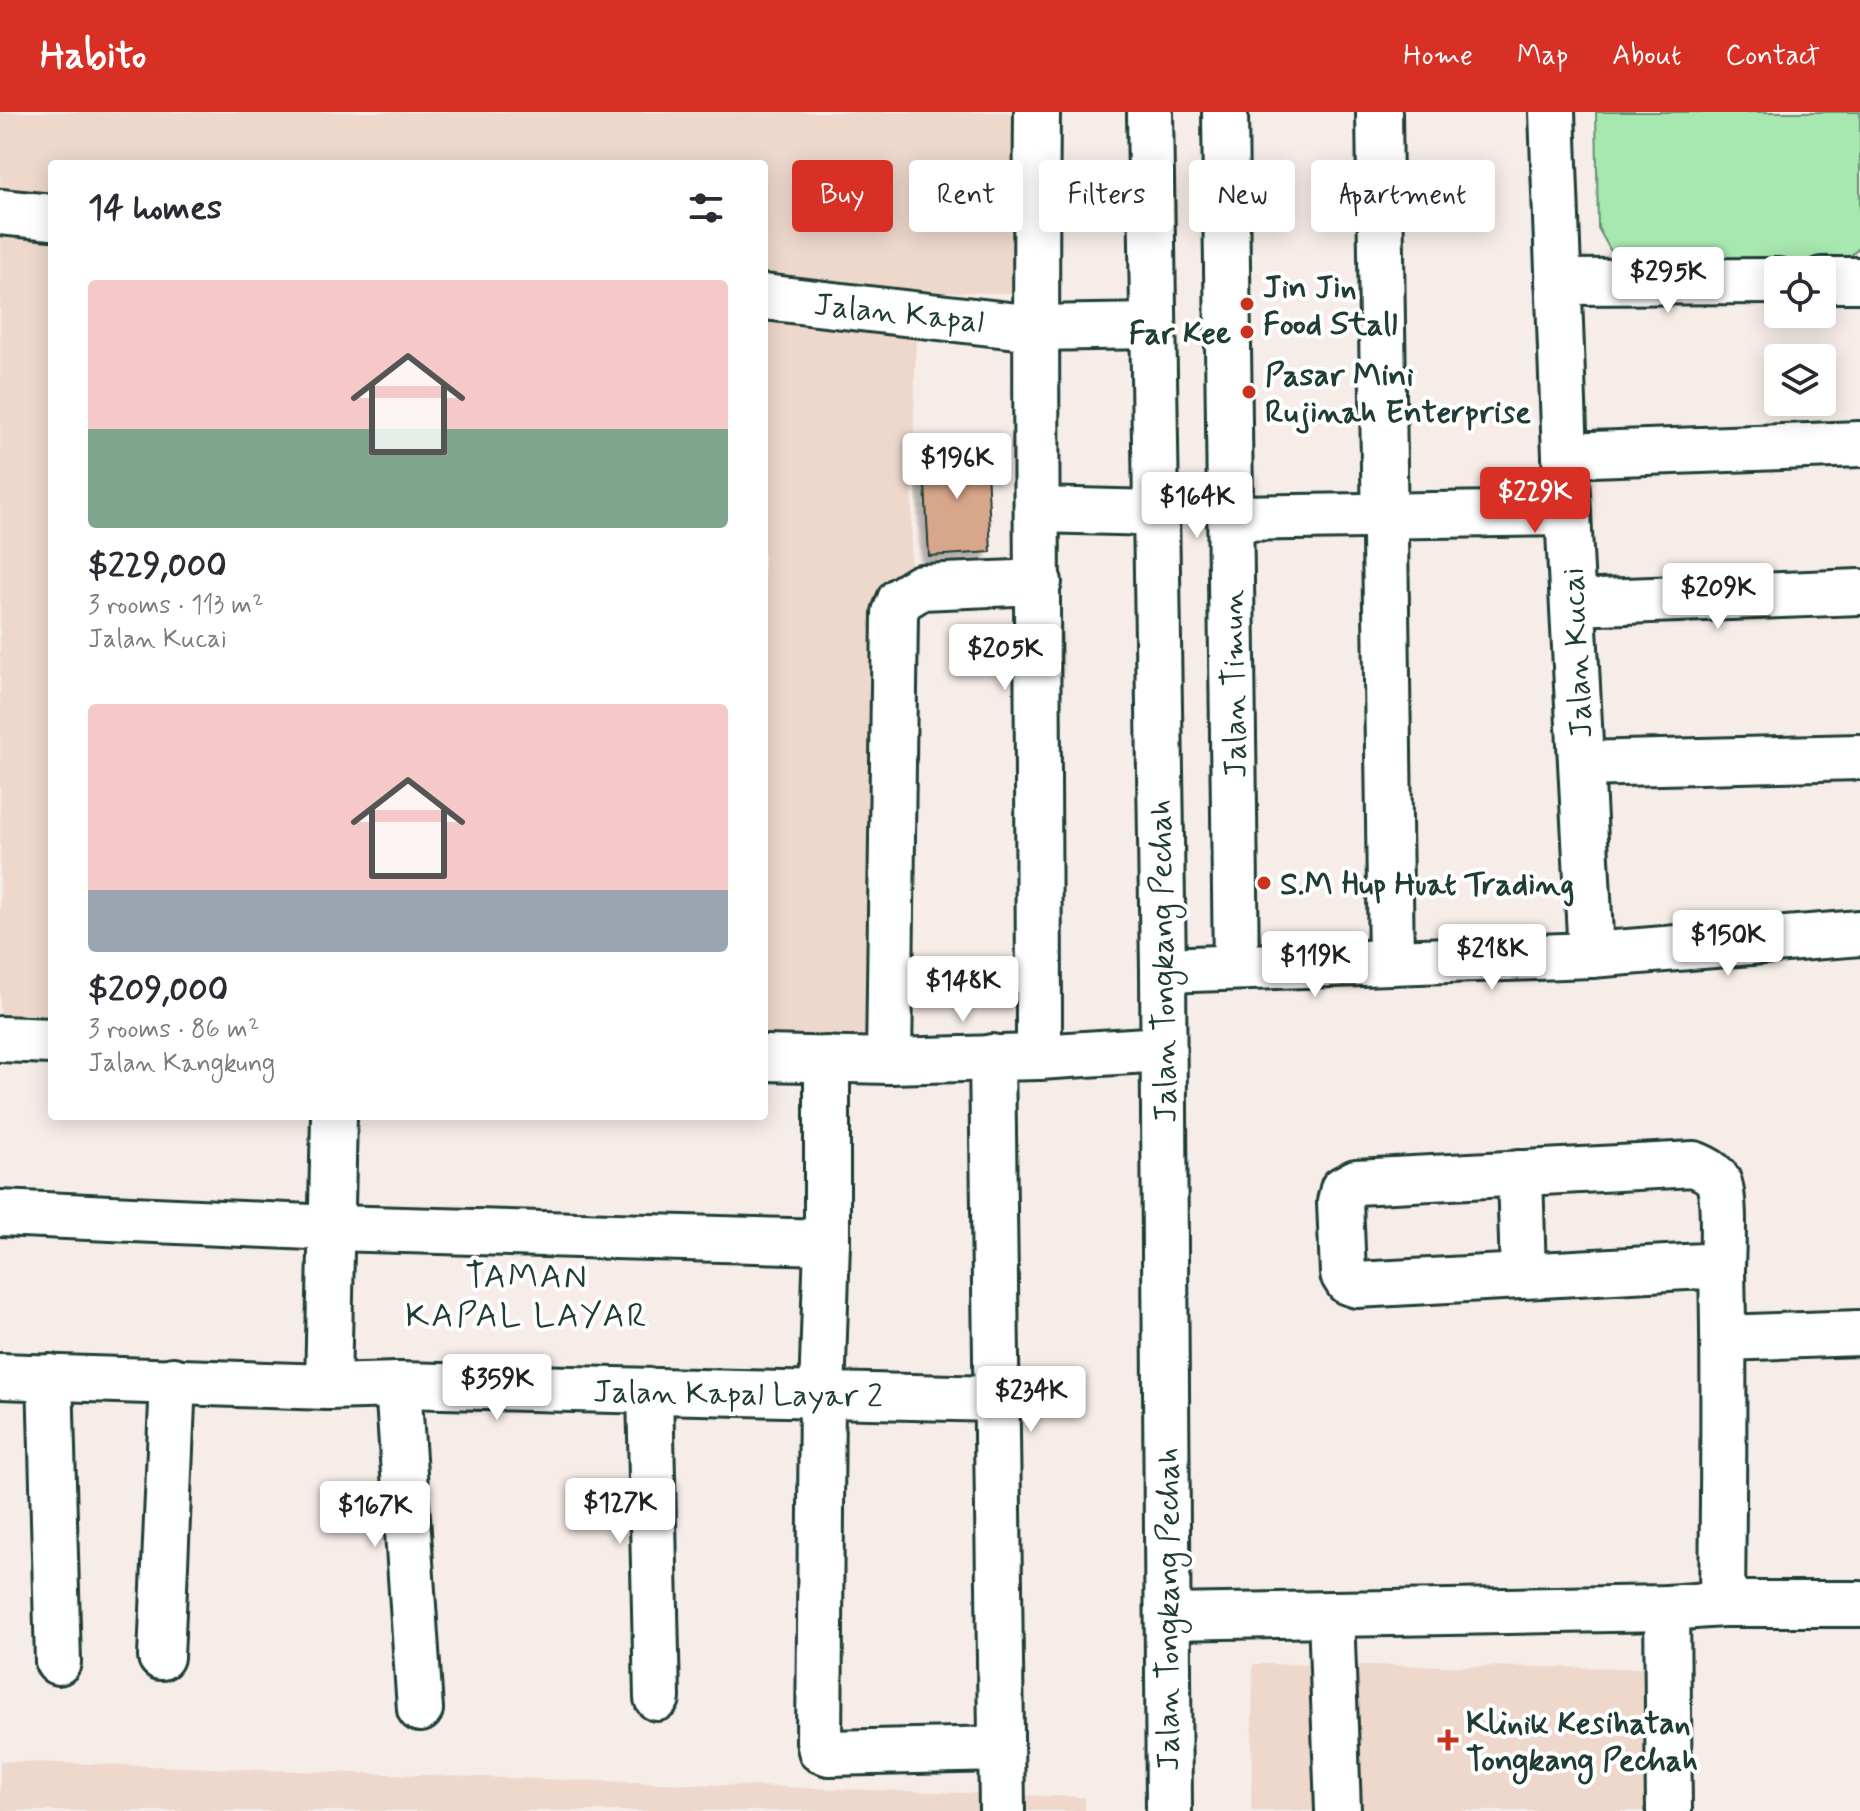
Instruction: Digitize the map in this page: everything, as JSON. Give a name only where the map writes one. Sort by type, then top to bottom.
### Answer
[{"type":"street","points":[[1037,112],[1035,328],[1039,582],[1039,1057]]},
{"type":"street","name":"Jalan Tongkang Pechah","points":[[1150,112],[1163,970],[1169,1811]]},
{"type":"street","name":"Jalan Timun","points":[[1225,112],[1236,967]]},
{"type":"street","points":[[1379,112],[1391,962]]},
{"type":"street","name":"Jalan Kucai","points":[[1552,112],[1565,455],[1591,955]]},
{"type":"street","points":[[0,212],[48,217]]},
{"type":"street","points":[[1836,280],[1860,280]]},
{"type":"street","points":[[1558,282],[1764,281]]},
{"type":"street","name":"Jalan Kapal","points":[[768,297],[1035,328],[1153,326]]},
{"type":"street","points":[[1565,455],[1860,444]]},
{"type":"street","points":[[1037,510],[1156,513]]},
{"type":"street","points":[[1231,518],[1568,513]]},
{"type":"street","points":[[889,1061],[895,613],[900,600],[921,587],[1039,582]]},
{"type":"street","points":[[1573,603],[1860,592]]},
{"type":"street","points":[[1582,764],[1860,757]]},
{"type":"street","points":[[1163,970],[1591,955],[1860,933]]},
{"type":"street","points":[[0,1039],[48,1041]]},
{"type":"street","points":[[768,1058],[889,1061],[1039,1057],[1162,1049]]},
{"type":"street","points":[[992,1057],[1002,1811]]},
{"type":"street","points":[[827,1059],[821,1750],[829,1753],[1001,1749]]},
{"type":"street","points":[[328,1387],[334,1120]]},
{"type":"street","points":[[1722,1265],[1357,1285],[1348,1282],[1343,1274],[1340,1202],[1343,1189],[1356,1182],[1694,1164],[1707,1169],[1717,1178],[1721,1191],[1724,1338],[1722,1604]]},
{"type":"street","points":[[1520,1173],[1523,1275]]},
{"type":"street","points":[[0,1213],[333,1228],[827,1242]]},
{"type":"street","points":[[1724,1338],[1860,1333]]},
{"type":"street","name":"Jalan Kapal Layar 2","points":[[0,1376],[328,1387],[398,1385],[997,1399]]},
{"type":"street","points":[[50,1377],[58,1662]]},
{"type":"street","points":[[161,1657],[173,1380]]},
{"type":"street","points":[[398,1385],[420,1709]]},
{"type":"street","points":[[650,1391],[657,1698]]},
{"type":"street","points":[[1168,1617],[1667,1608],[1722,1604],[1860,1604]]},
{"type":"street","points":[[1667,1608],[1669,1811]]},
{"type":"street","points":[[1331,1614],[1338,1811]]},
{"type":"shaded area","points":[[0,112],[1020,112],[1019,160],[909,160],[909,232],[1017,232],[1015,293],[917,292],[900,1037],[768,1034],[768,160],[48,160],[48,1024],[0,1024]]},
{"type":"shaded area","name":"Klinik Kesihatan Tongkang Pechah","points":[[1253,1664],[1646,1668],[1644,1811],[1251,1811]]},
{"type":"shaded area","points":[[0,1761],[1085,1797],[1085,1811],[0,1811]]},
{"type":"green space","points":[[1596,112],[1860,112],[1860,247],[1844,262],[1836,262],[1836,256],[1764,256],[1764,262],[1635,262],[1613,255],[1598,228]]},
{"type":"building","points":[[986,447],[991,552],[929,556],[923,450]]},
{"type":"place","name":"Jin Jin Food Stall","points":[[1247,304]]},
{"type":"place","name":"Far Kee","points":[[1247,332]]},
{"type":"place","name":"Pasar Mini Rujinah Enterprise","points":[[1249,392]]},
{"type":"place","name":"S.M Hup Huat Trading","points":[[1264,883]]},
{"type":"place","name":"Klinik Kesihatan Tongkang Pechah","points":[[1448,1740]]},
{"type":"district","name":"TAMAN KAPAL LAYAR","points":[[527,1294]]}]
